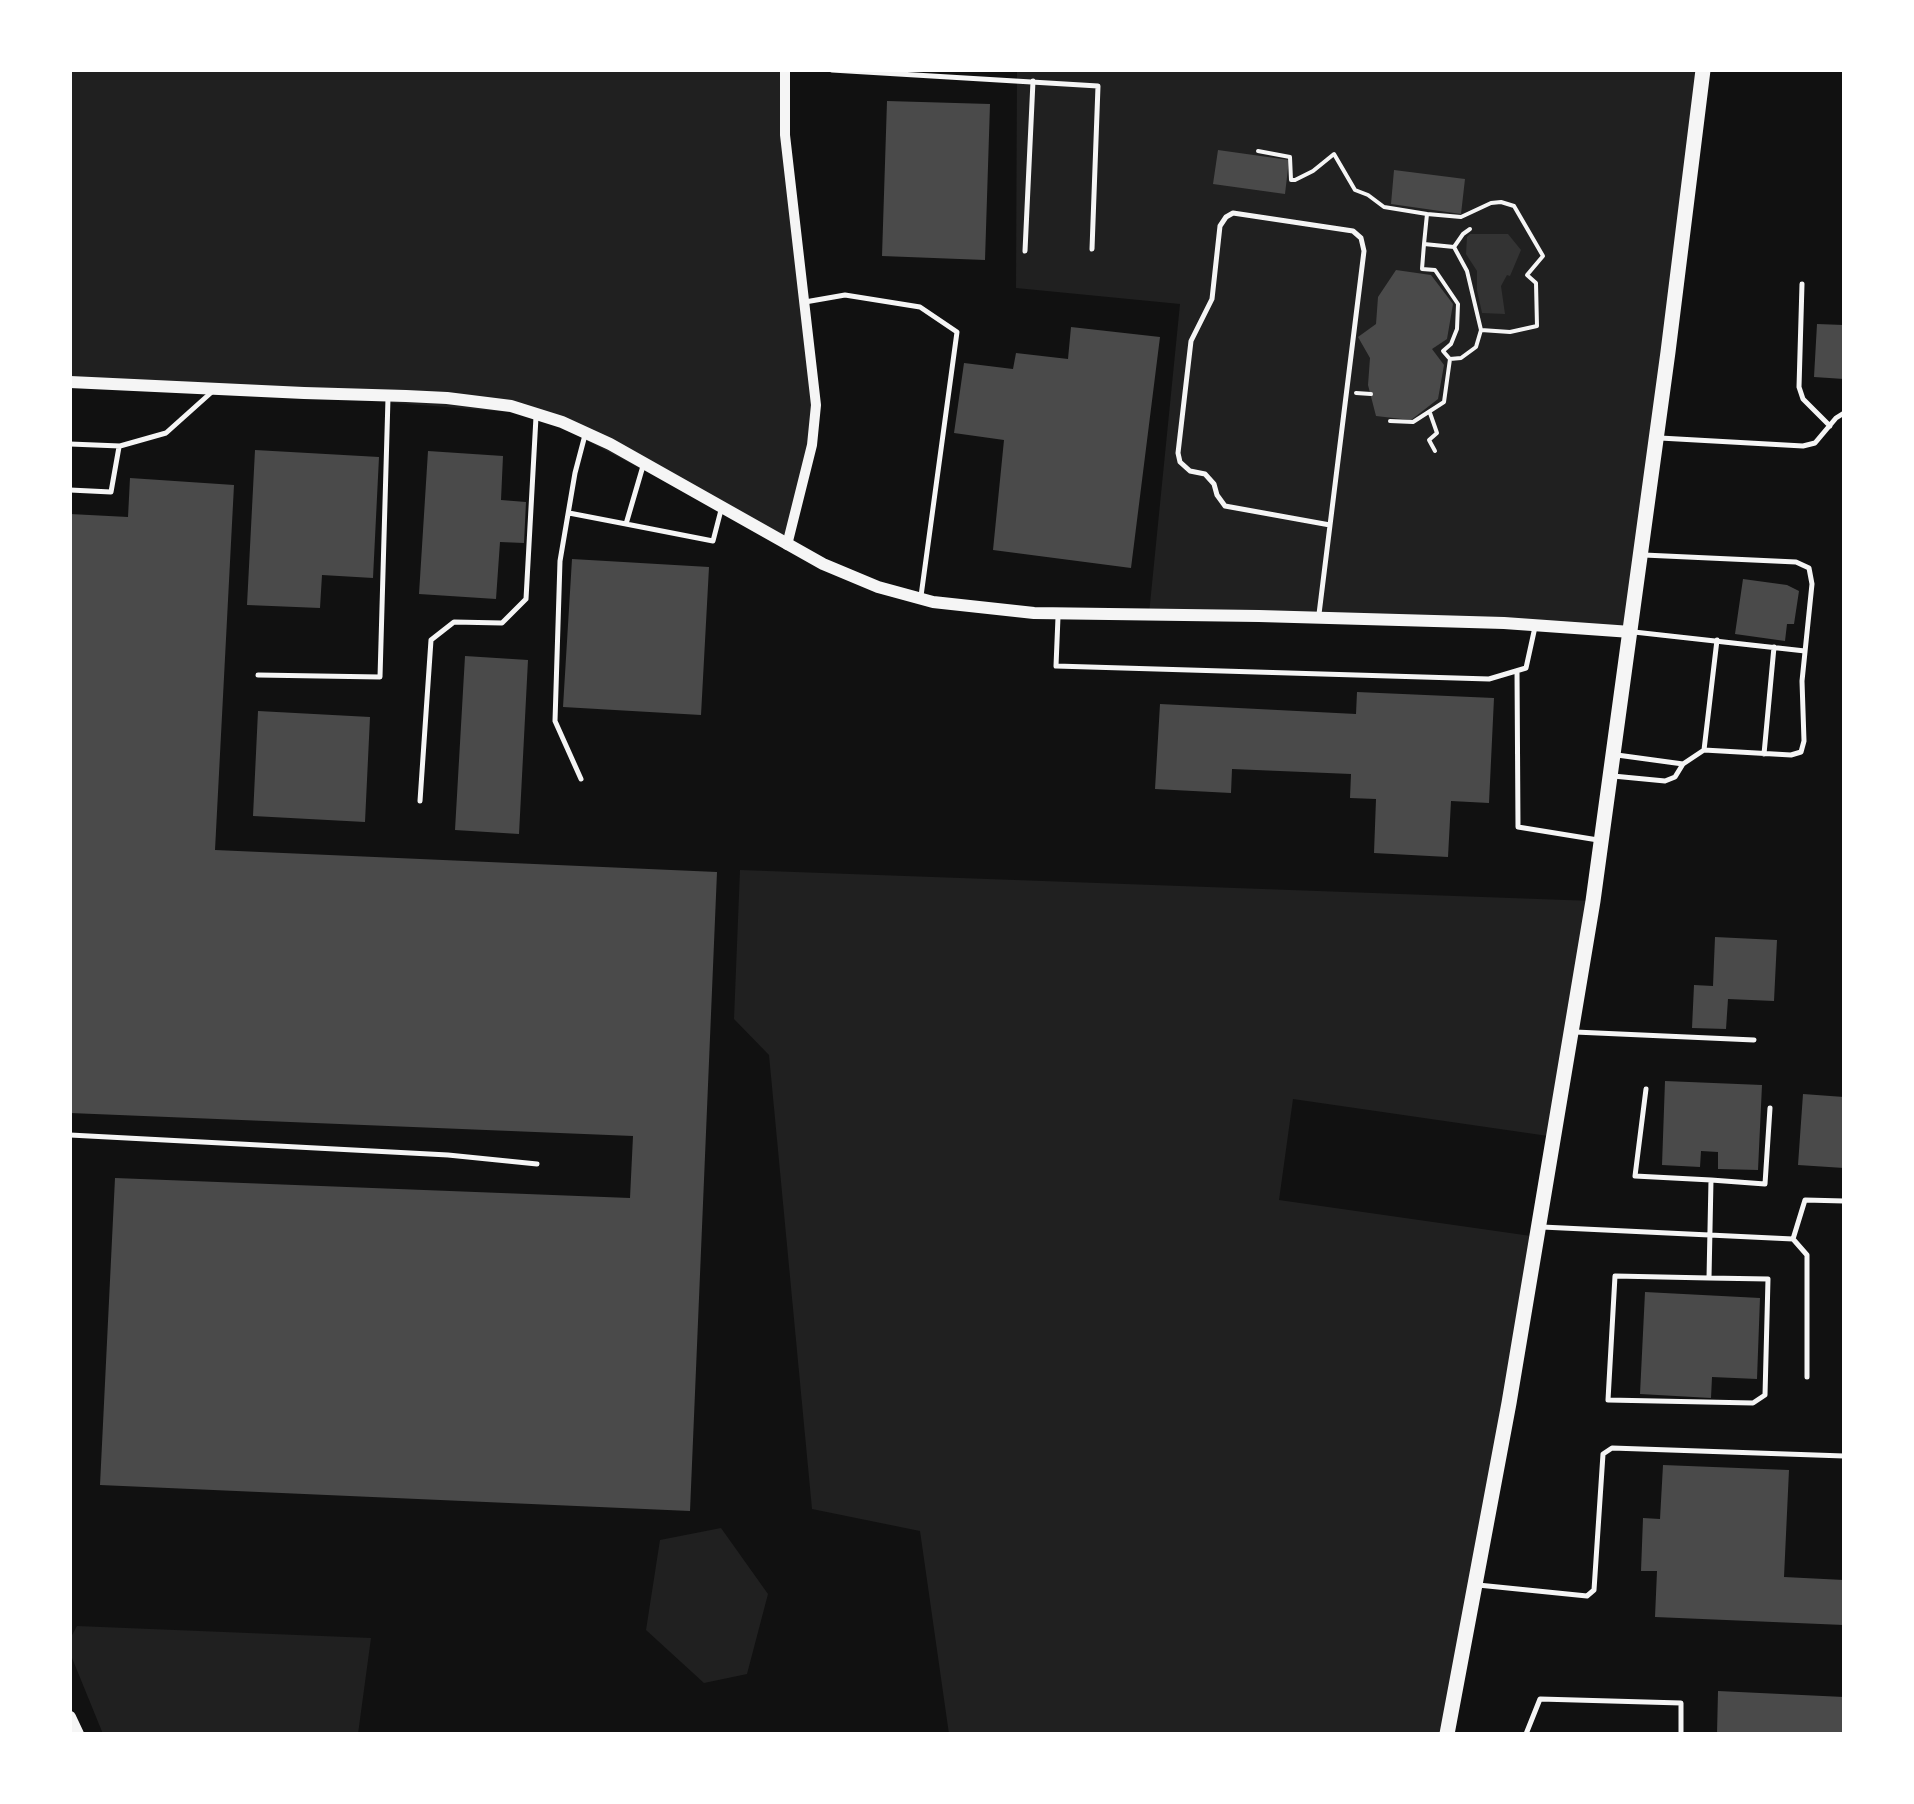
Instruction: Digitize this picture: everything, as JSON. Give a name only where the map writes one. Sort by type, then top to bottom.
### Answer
[{"type":"main road","points":[[1447,1734],[1510,1403],[1602,840],[1702,70]]},
{"type":"street","points":[[785,70],[785,135],[815,387],[815,425],[787,545]]},
{"type":"street","points":[[70,382],[388,395],[484,402],[536,414],[586,432],[851,577],[921,599],[983,609],[1535,624],[1631,632]]},
{"type":"street","points":[[70,1717],[78,1734]]},
{"type":"lane","points":[[832,70],[1098,86],[1092,249]]},
{"type":"lane","points":[[1025,251],[1033,81]]},
{"type":"lane","points":[[1319,617],[1364,251],[1361,238],[1353,230],[1233,213],[1220,226],[1212,299],[1191,341],[1180,462],[1205,474],[1224,506],[1330,524]]},
{"type":"lane","points":[[1802,284],[1799,387],[1802,399],[1830,426]]},
{"type":"lane","points":[[805,302],[845,295],[920,307],[957,332],[921,599]]},
{"type":"lane","points":[[70,444],[120,446],[166,433],[215,390]]},
{"type":"lane","points":[[258,675],[380,676],[388,395]]},
{"type":"lane","points":[[1657,438],[1803,446],[1815,443],[1844,413]]},
{"type":"lane","points":[[420,801],[431,640],[454,622],[502,623],[526,599],[536,414]]},
{"type":"lane","points":[[581,778],[555,720],[560,561],[586,432]]},
{"type":"lane","points":[[70,490],[111,492],[120,446]]},
{"type":"lane","points":[[626,524],[644,463]]},
{"type":"lane","points":[[568,513],[713,542],[722,508]]},
{"type":"lane","points":[[1611,776],[1662,782],[1674,777],[1683,764],[1704,750],[1791,755],[1801,752],[1804,740],[1802,681],[1812,584],[1809,568],[1796,562],[1641,555]]},
{"type":"lane","points":[[1058,613],[1056,666],[1489,680],[1526,668],[1535,624]]},
{"type":"lane","points":[[1631,632],[1804,650]]},
{"type":"lane","points":[[1704,750],[1717,640]]},
{"type":"lane","points":[[1764,754],[1774,647]]},
{"type":"lane","points":[[1518,671],[1518,828],[1602,840]]},
{"type":"lane","points":[[1614,754],[1683,764]]},
{"type":"lane","points":[[1572,1032],[1754,1040]]},
{"type":"lane","points":[[1646,1089],[1635,1176],[1765,1184],[1770,1108]]},
{"type":"lane","points":[[70,1134],[448,1155],[538,1164]]},
{"type":"lane","points":[[1709,1278],[1711,1180]]},
{"type":"lane","points":[[1793,1238],[1804,1200],[1844,1201]]},
{"type":"lane","points":[[1539,1227],[1793,1238],[1807,1255],[1807,1377]]},
{"type":"lane","points":[[1615,1276],[1709,1278],[1768,1279],[1766,1395],[1753,1403],[1608,1400],[1615,1276]]},
{"type":"lane","points":[[1475,1585],[1587,1596],[1594,1590],[1603,1454],[1612,1448],[1844,1456]]},
{"type":"lane","points":[[1526,1734],[1540,1699],[1681,1703],[1681,1734]]},
{"type":"path","points":[[1258,151],[1290,157],[1290,180],[1313,171],[1334,154],[1355,190],[1384,207],[1461,218],[1491,204],[1514,206],[1544,256],[1526,275],[1536,283],[1537,326],[1510,332],[1481,330]]},
{"type":"path","points":[[1426,214],[1422,268],[1435,270],[1458,304],[1457,329],[1443,352]]},
{"type":"path","points":[[1454,247],[1470,229]]},
{"type":"path","points":[[1424,244],[1454,247]]},
{"type":"path","points":[[1450,359],[1460,358],[1476,347],[1481,330],[1468,271],[1454,247]]},
{"type":"path","points":[[1439,345],[1450,359]]},
{"type":"path","points":[[1390,421],[1413,422],[1444,402],[1450,359]]},
{"type":"path","points":[[1430,413],[1437,434],[1429,440],[1435,451]]},
{"type":"shaded area","points":[[70,70],[787,70],[787,152],[816,405],[787,545],[536,414],[70,382]]},
{"type":"shaded area","points":[[1017,70],[1702,70],[1631,632],[1149,614],[1180,304],[1016,288]]},
{"type":"shaded area","points":[[1470,234],[1508,234],[1521,250],[1510,276],[1501,286],[1505,314],[1482,313],[1477,271],[1466,254]]},
{"type":"shaded area","points":[[740,870],[1593,901],[1555,1137],[1293,1099],[1279,1200],[1538,1237],[1447,1734],[949,1734],[920,1531],[812,1509],[769,1055],[734,1019]]},
{"type":"shaded area","points":[[721,1528],[768,1594],[747,1674],[704,1683],[646,1630],[660,1540]]},
{"type":"shaded area","points":[[77,1626],[371,1638],[358,1734],[103,1734],[70,1653],[70,1639]]},
{"type":"building","points":[[887,101],[990,104],[985,260],[882,256]]},
{"type":"building","points":[[1218,150],[1289,160],[1285,194],[1213,184]]},
{"type":"building","points":[[1394,170],[1465,179],[1461,214],[1391,204]]},
{"type":"building","points":[[1396,270],[1431,275],[1453,304],[1447,339],[1432,349],[1444,365],[1438,399],[1411,420],[1376,416],[1368,385],[1370,358],[1358,337],[1376,324],[1378,297]]},
{"type":"building","points":[[1817,324],[1844,325],[1844,379],[1814,377]]},
{"type":"building","points":[[1071,327],[1160,337],[1131,568],[993,550],[1004,440],[954,433],[964,363],[1013,369],[1016,353],[1068,359]]},
{"type":"building","points":[[255,450],[379,457],[373,578],[322,575],[320,608],[247,605]]},
{"type":"building","points":[[428,451],[503,456],[501,500],[526,502],[524,543],[500,542],[496,599],[419,594]]},
{"type":"building","points":[[130,478],[234,485],[215,850],[717,872],[690,1511],[100,1485],[115,1178],[630,1198],[633,1136],[70,1113],[70,514],[128,517]]},
{"type":"building","points":[[572,559],[709,567],[701,715],[563,707]]},
{"type":"building","points":[[1743,579],[1787,585],[1799,591],[1794,624],[1787,624],[1785,641],[1735,634]]},
{"type":"building","points":[[465,656],[528,660],[519,834],[455,830]]},
{"type":"building","points":[[1357,692],[1494,698],[1489,803],[1451,801],[1448,857],[1374,853],[1376,799],[1350,798],[1351,774],[1232,769],[1231,793],[1155,789],[1160,704],[1356,714]]},
{"type":"building","points":[[258,711],[370,717],[365,822],[253,816]]},
{"type":"building","points":[[1715,937],[1777,940],[1774,1001],[1728,999],[1726,1029],[1692,1028],[1694,985],[1713,986]]},
{"type":"building","points":[[1665,1081],[1762,1085],[1758,1170],[1718,1169],[1718,1152],[1701,1151],[1700,1167],[1662,1165]]},
{"type":"building","points":[[1803,1094],[1844,1097],[1844,1168],[1798,1165]]},
{"type":"building","points":[[1645,1292],[1760,1298],[1757,1379],[1712,1377],[1711,1398],[1640,1394]]},
{"type":"building","points":[[1663,1465],[1789,1470],[1784,1577],[1844,1580],[1844,1625],[1655,1617],[1657,1571],[1641,1571],[1643,1518],[1660,1519]]},
{"type":"building","points":[[1718,1691],[1844,1697],[1844,1734],[1717,1734]]}]
